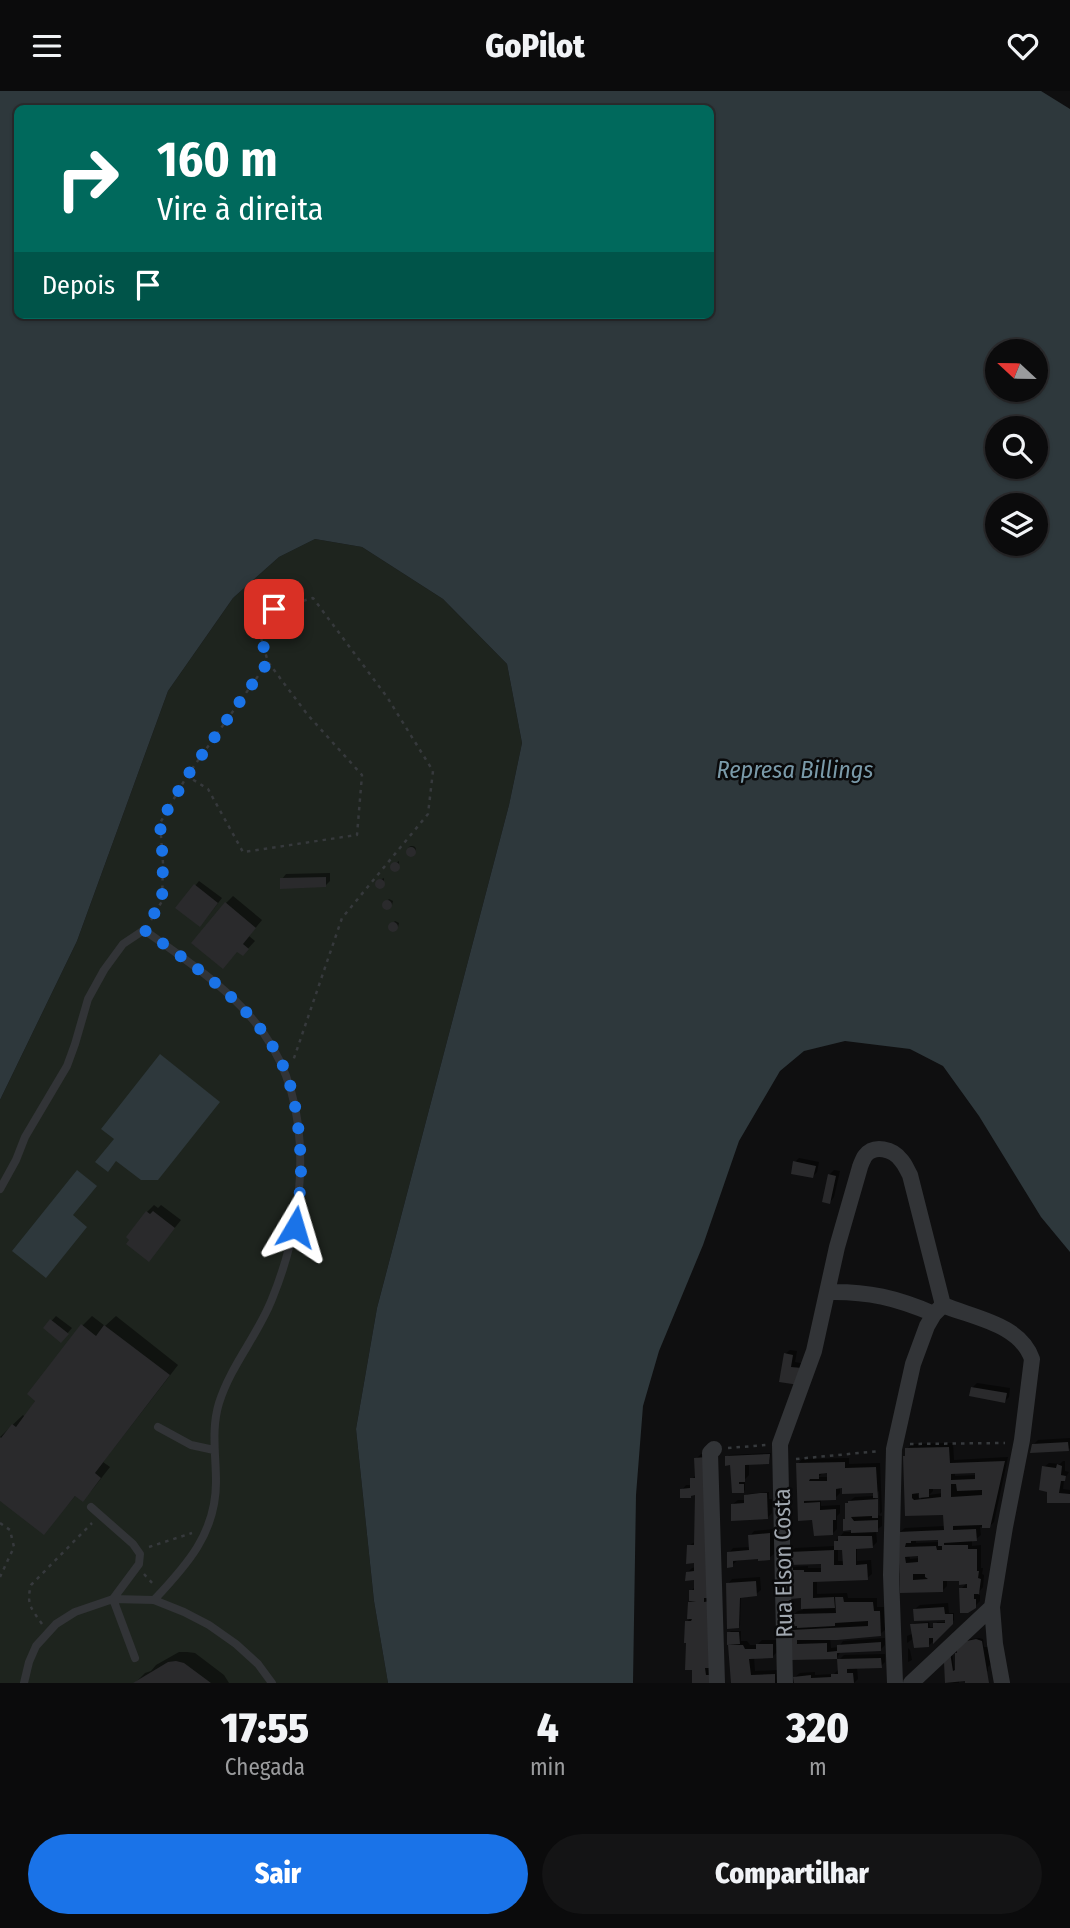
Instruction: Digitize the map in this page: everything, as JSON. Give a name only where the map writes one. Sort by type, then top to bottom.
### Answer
[{"type":"street","points":[[780,1444],[808,1369],[837,1247],[860,1167],[865,1156],[875,1149],[895,1153],[910,1175],[939,1310],[924,1333],[913,1364],[894,1449],[891,1575],[895,1683]]},
{"type":"street","points":[[827,1292],[873,1294],[939,1310],[1006,1329],[1028,1349],[1032,1359],[1022,1440],[1004,1527],[992,1607],[1002,1683]]},
{"type":"street","name":"Rua Elson Costa","points":[[780,1444],[785,1683]]},
{"type":"street","points":[[714,1449],[710,1453],[717,1683]]},
{"type":"street","points":[[911,1683],[992,1607]]},
{"type":"lane","points":[[0,1189],[25,1137],[67,1066],[88,999],[104,970],[123,944],[144,930],[207,977],[245,1010],[271,1044],[287,1078],[295,1104],[299,1143],[301,1181],[295,1227],[272,1301],[224,1387],[216,1411],[216,1482],[209,1527],[194,1555],[154,1600]]},
{"type":"lane","points":[[158,1427],[191,1445],[214,1450]]},
{"type":"lane","points":[[91,1507],[139,1551],[140,1559],[136,1567],[113,1599]]},
{"type":"lane","points":[[113,1599],[135,1658]]},
{"type":"lane","points":[[24,1683],[36,1646],[56,1624],[75,1612],[113,1599],[154,1600],[209,1625],[236,1644],[272,1683]]},
{"type":"path","points":[[187,776],[208,789],[243,852],[357,835],[362,775],[307,714],[268,662],[259,631],[274,609],[313,598],[387,697],[433,771],[428,814],[342,918],[287,1078]]},
{"type":"path","points":[[144,930],[162,901],[160,823],[187,776],[268,662]]},
{"type":"path","points":[[714,1449],[780,1444],[790,1459],[894,1449],[905,1445],[1008,1443],[1022,1440]]},
{"type":"path","points":[[48,1632],[30,1605],[28,1597],[32,1585],[100,1515]]},
{"type":"path","points":[[0,1523],[10,1530],[14,1547],[0,1577]]},
{"type":"path","points":[[139,1551],[209,1527]]},
{"type":"path","points":[[136,1567],[161,1592]]},
{"type":"shaded area","points":[[315,539],[362,547],[443,599],[507,664],[522,743],[509,805],[377,1308],[356,1429],[374,1601],[388,1683],[0,1683],[0,1100],[77,941],[168,691],[233,598],[279,557]]},
{"type":"water","name":"Represa Billings","points":[[0,91],[1041,91],[1070,109],[1070,1252],[1041,1217],[979,1116],[943,1066],[910,1049],[845,1041],[804,1051],[780,1071],[739,1141],[703,1245],[659,1351],[643,1406],[636,1495],[633,1683],[388,1683],[374,1601],[356,1429],[377,1308],[509,805],[522,743],[507,664],[443,599],[362,547],[315,539],[279,557],[233,598],[168,691],[77,941],[0,1100]]},
{"type":"water","points":[[160,1054],[220,1102],[158,1180],[141,1180],[116,1161],[108,1172],[95,1162],[114,1139],[101,1129]]},
{"type":"water","points":[[77,1170],[97,1186],[73,1215],[87,1227],[46,1278],[12,1251]]},
{"type":"building","points":[[411,847],[416,852],[411,857],[406,852]]},
{"type":"building","points":[[395,862],[400,867],[395,872],[390,867]]},
{"type":"building","points":[[326,877],[326,887],[280,889],[280,878]]},
{"type":"building","points":[[380,879],[385,884],[380,889],[375,884]]},
{"type":"building","points":[[194,884],[218,903],[200,927],[175,908]]},
{"type":"building","points":[[387,900],[392,905],[387,910],[382,905]]},
{"type":"building","points":[[225,902],[256,928],[243,944],[249,949],[243,956],[237,952],[223,969],[191,943]]},
{"type":"building","points":[[393,922],[398,927],[393,932],[388,927]]},
{"type":"building","points":[[793,1161],[816,1166],[813,1178],[791,1174]]},
{"type":"building","points":[[828,1174],[836,1176],[830,1204],[822,1202]]},
{"type":"building","points":[[146,1211],[150,1214],[153,1211],[175,1228],[149,1262],[126,1244],[129,1240],[126,1237]]},
{"type":"building","points":[[50,1319],[69,1334],[61,1343],[43,1328]]},
{"type":"building","points":[[81,1324],[96,1336],[104,1325],[170,1375],[95,1473],[101,1478],[83,1502],[75,1496],[44,1535],[0,1501],[0,1437],[12,1424],[16,1427],[35,1401],[27,1394]]},
{"type":"building","points":[[784,1353],[793,1355],[791,1367],[802,1368],[799,1385],[779,1382]]},
{"type":"building","points":[[971,1387],[1007,1393],[1005,1403],[969,1396]]},
{"type":"building","points":[[1068,1442],[1069,1451],[1030,1453],[1032,1444]]},
{"type":"building","points":[[949,1447],[950,1463],[1005,1461],[990,1528],[982,1528],[982,1525],[953,1526],[953,1530],[976,1529],[977,1541],[944,1543],[968,1545],[968,1549],[977,1549],[977,1571],[978,1578],[981,1579],[979,1594],[974,1594],[976,1608],[968,1613],[960,1613],[959,1588],[967,1588],[967,1584],[959,1585],[959,1581],[943,1581],[943,1592],[900,1593],[898,1532],[944,1530],[943,1515],[905,1516],[905,1448]],"holes":[[[975,1473],[975,1479],[951,1480],[951,1474]],[[951,1484],[956,1484],[957,1491],[982,1490],[982,1495],[951,1497]],[[929,1489],[941,1489],[941,1497],[914,1500],[912,1494],[919,1493],[919,1498],[929,1497]],[[938,1540],[938,1546],[942,1546],[942,1550],[937,1550],[936,1546],[905,1547],[906,1543]],[[918,1556],[918,1562],[906,1563],[905,1557]],[[913,1574],[925,1574],[928,1579],[913,1580]]]},
{"type":"building","points":[[770,1454],[769,1464],[745,1465],[745,1482],[739,1482],[744,1484],[744,1493],[732,1493],[730,1465],[725,1466],[725,1456]]},
{"type":"building","points":[[707,1457],[709,1598],[704,1598],[704,1602],[711,1601],[711,1668],[705,1668],[706,1675],[710,1675],[710,1683],[692,1683],[692,1670],[685,1670],[684,1643],[685,1621],[692,1619],[687,1619],[688,1602],[696,1602],[689,1601],[689,1590],[694,1590],[694,1580],[685,1581],[686,1572],[694,1571],[694,1563],[686,1564],[687,1545],[694,1545],[695,1495],[691,1498],[680,1498],[680,1489],[690,1488],[690,1478],[695,1478],[694,1458]]},
{"type":"building","points":[[845,1462],[845,1468],[876,1467],[878,1498],[873,1498],[873,1493],[842,1494],[842,1488],[836,1489],[836,1500],[804,1501],[820,1502],[820,1510],[836,1509],[833,1535],[814,1536],[812,1520],[798,1521],[796,1463]],"holes":[[[827,1473],[827,1481],[809,1481],[819,1479],[819,1474]]]},
{"type":"building","points":[[1057,1464],[1062,1466],[1061,1475],[1066,1476],[1065,1481],[1061,1481],[1059,1493],[1070,1494],[1070,1503],[1047,1503],[1047,1492],[1039,1490],[1042,1466],[1056,1468]]},
{"type":"building","points":[[767,1493],[768,1519],[731,1521],[731,1504],[744,1503],[744,1495]]},
{"type":"building","points":[[878,1499],[878,1518],[851,1517],[854,1521],[878,1520],[878,1532],[843,1531],[845,1503]]},
{"type":"building","points":[[770,1533],[770,1560],[733,1561],[733,1567],[727,1568],[727,1552],[749,1550],[748,1535]]},
{"type":"building","points":[[838,1536],[872,1536],[873,1548],[856,1549],[856,1565],[867,1564],[868,1580],[813,1582],[813,1598],[834,1597],[835,1608],[801,1609],[801,1598],[790,1599],[789,1567],[804,1572],[821,1572],[821,1564],[789,1565],[789,1552],[834,1550],[834,1541],[838,1541]],"holes":[[[834,1550],[842,1550],[843,1565],[834,1565]]]},
{"type":"building","points":[[756,1581],[757,1596],[740,1598],[739,1628],[727,1629],[726,1583]]},
{"type":"building","points":[[835,1597],[843,1597],[844,1602],[873,1602],[874,1611],[880,1611],[881,1636],[797,1640],[797,1644],[827,1643],[827,1652],[837,1651],[837,1645],[881,1642],[881,1651],[837,1653],[837,1659],[792,1660],[791,1630],[868,1626],[868,1621],[835,1623],[835,1626],[792,1626],[792,1614],[836,1613]]},
{"type":"building","points":[[944,1607],[945,1614],[953,1614],[953,1624],[933,1644],[933,1638],[929,1638],[929,1647],[914,1648],[910,1624],[928,1623],[928,1628],[933,1628],[933,1623],[945,1623],[945,1620],[914,1621],[913,1609]]},
{"type":"building","points":[[727,1632],[739,1632],[740,1644],[727,1645]]},
{"type":"building","points":[[976,1639],[982,1641],[989,1683],[945,1683],[944,1662],[950,1652],[953,1671],[955,1653],[962,1642]]},
{"type":"building","points":[[756,1644],[773,1644],[773,1658],[749,1659],[751,1675],[775,1674],[775,1683],[731,1683],[728,1645],[743,1645],[745,1649],[756,1649]]},
{"type":"building","points":[[881,1658],[882,1668],[847,1669],[847,1673],[853,1673],[854,1683],[794,1683],[793,1677],[831,1677],[831,1674],[838,1674],[837,1659]]},
{"type":"building","points":[[168,1662],[184,1663],[211,1683],[133,1683]]},
{"type":"route","points":[[274,609],[259,631],[268,662],[187,776],[160,823],[162,901],[144,930],[217,985],[245,1010],[264,1033],[277,1055],[295,1104],[301,1181],[295,1227]]}]
